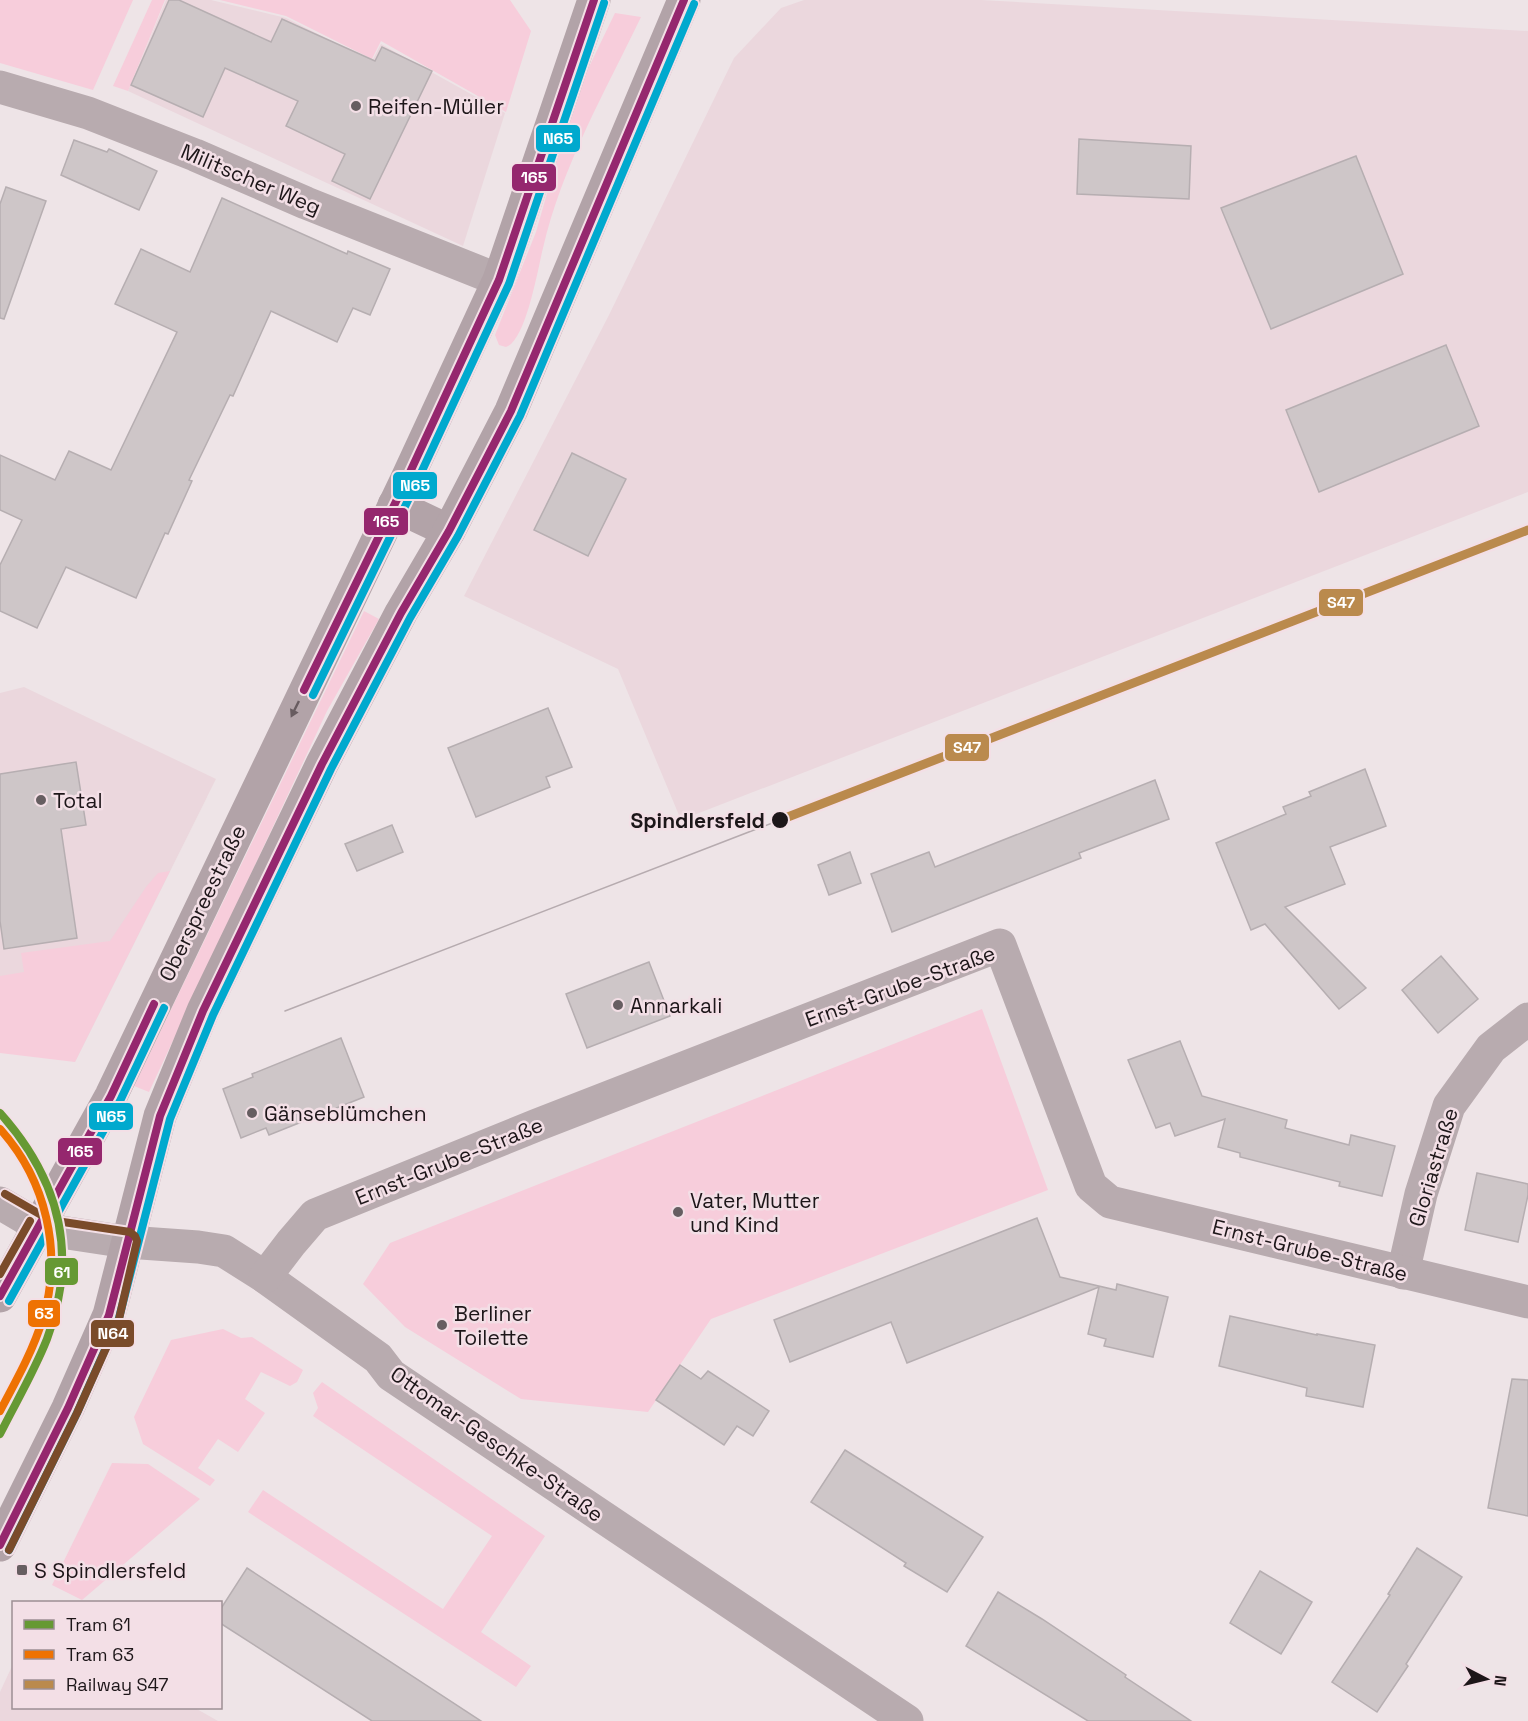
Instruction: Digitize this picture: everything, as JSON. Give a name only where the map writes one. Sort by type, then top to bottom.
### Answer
[{"type":"main road","name":"Oberspreestraße","points":[[0,1296],[111,1096],[499,280],[594,0]]},
{"type":"main road","points":[[0,1545],[68,1408],[109,1315],[160,1116],[203,1011],[322,764],[401,613],[449,531],[511,411],[684,0]]},
{"type":"main road","points":[[394,505],[449,531]]},
{"type":"street","name":"Militscher Weg","points":[[0,87],[88,113],[499,280]]},
{"type":"street","name":"Ernst-Grube-Straße","points":[[265,1277],[315,1215],[537,1125],[1000,945],[1091,1186],[1110,1202],[1528,1302]]},
{"type":"street","name":"Gloriastraße","points":[[1403,1273],[1421,1194],[1449,1106],[1491,1048],[1528,1019]]},
{"type":"street","name":"Ottomar-Geschke-Straße","points":[[0,1203],[39,1226],[61,1232],[127,1242],[224,1251],[265,1277],[378,1358],[391,1375],[907,1721]]},
{"type":"shaded area","points":[[0,0],[133,0],[93,90],[0,63]]},
{"type":"shaded area","points":[[152,0],[165,0],[128,91],[113,86]]},
{"type":"shaded area","points":[[166,0],[211,0],[286,18],[372,61],[381,44],[505,113],[463,246],[128,91]]},
{"type":"shaded area","points":[[220,0],[510,0],[531,31],[506,112],[381,41],[372,59],[286,16]]},
{"type":"shaded area","points":[[804,0],[981,0],[1528,31],[1528,492],[681,820],[618,669],[464,596],[609,315],[734,58],[781,8]]},
{"type":"shaded area","points":[[615,13],[641,17],[586,130],[561,188],[520,332],[506,347],[499,345],[495,335],[536,232],[586,73]]},
{"type":"shaded area","points":[[364,611],[379,619],[327,711],[149,1092],[134,1086]]},
{"type":"shaded area","points":[[24,687],[216,779],[75,1062],[0,1013],[0,693]]},
{"type":"shaded area","points":[[170,871],[75,1062],[0,1053],[0,976],[24,972],[21,953],[110,941],[158,873]]},
{"type":"shaded area","points":[[982,1009],[1048,1190],[711,1319],[648,1412],[521,1399],[405,1327],[363,1284],[390,1243]]},
{"type":"shaded area","points":[[223,1329],[241,1338],[252,1337],[303,1370],[297,1382],[290,1386],[261,1372],[245,1399],[265,1413],[238,1452],[218,1439],[198,1468],[215,1480],[210,1486],[143,1444],[134,1417],[171,1340]]},
{"type":"shaded area","points":[[322,1382],[545,1536],[481,1632],[531,1666],[516,1687],[248,1512],[263,1490],[443,1609],[492,1536],[313,1416],[318,1408],[313,1393]]},
{"type":"shaded area","points":[[112,1463],[148,1464],[200,1499],[82,1600],[52,1585]]},
{"type":"shaded area","points":[[12,1666],[12,1709],[197,1709],[218,1721],[0,1721],[0,1692]]},
{"type":"building","points":[[169,0],[179,0],[271,42],[282,19],[375,61],[382,47],[432,71],[370,199],[332,181],[345,154],[286,126],[298,101],[225,68],[203,117],[131,85]]},
{"type":"building","points":[[1079,139],[1191,146],[1189,199],[1077,194]]},
{"type":"building","points":[[74,140],[107,152],[109,149],[157,171],[139,210],[61,175]]},
{"type":"building","points":[[1356,156],[1403,274],[1271,329],[1221,208]]},
{"type":"building","points":[[6,187],[46,201],[4,319],[0,318],[0,204]]},
{"type":"building","points":[[222,198],[347,254],[348,251],[390,269],[370,315],[353,308],[337,342],[271,311],[233,396],[230,395],[189,480],[192,481],[168,534],[165,533],[136,598],[66,567],[37,628],[0,611],[0,565],[22,520],[0,510],[0,455],[55,480],[69,451],[111,470],[177,332],[115,304],[141,249],[190,272]]},
{"type":"building","points":[[1446,345],[1479,426],[1319,492],[1286,410]]},
{"type":"building","points":[[572,453],[626,479],[588,556],[534,530]]},
{"type":"building","points":[[548,708],[572,767],[546,777],[550,787],[476,817],[448,748]]},
{"type":"building","points":[[76,762],[86,825],[61,829],[77,938],[4,949],[0,921],[0,774]]},
{"type":"building","points":[[1365,769],[1386,826],[1330,847],[1345,884],[1285,907],[1366,988],[1339,1009],[1265,924],[1251,930],[1216,843],[1286,814],[1283,807],[1311,796],[1309,792]]},
{"type":"building","points":[[1155,780],[1169,819],[1079,853],[1081,858],[892,932],[871,874],[929,852],[935,867]]},
{"type":"building","points":[[392,825],[403,852],[357,871],[345,844]]},
{"type":"building","points":[[850,852],[861,883],[829,895],[818,865]]},
{"type":"building","points":[[1441,956],[1478,999],[1438,1033],[1402,990]]},
{"type":"building","name":"Annarkali","points":[[649,962],[670,1016],[587,1048],[566,994]]},
{"type":"building","points":[[341,1038],[364,1097],[269,1135],[266,1128],[241,1138],[223,1089],[253,1077],[252,1074]]},
{"type":"building","points":[[1180,1041],[1202,1096],[1287,1120],[1285,1128],[1349,1145],[1351,1135],[1395,1146],[1382,1196],[1339,1186],[1340,1182],[1240,1157],[1240,1153],[1218,1147],[1225,1119],[1175,1136],[1170,1123],[1156,1128],[1128,1060]]},
{"type":"building","points":[[1477,1173],[1528,1184],[1528,1195],[1518,1242],[1465,1230]]},
{"type":"building","points":[[1037,1218],[1060,1277],[1116,1290],[1117,1284],[1168,1297],[1153,1357],[1104,1346],[1106,1339],[1088,1334],[1099,1287],[907,1363],[891,1322],[790,1362],[774,1320]]},
{"type":"building","points":[[1230,1316],[1375,1345],[1363,1407],[1306,1396],[1307,1388],[1219,1366]]},
{"type":"building","points":[[680,1365],[701,1379],[708,1371],[769,1411],[753,1436],[737,1426],[724,1445],[656,1400]]},
{"type":"building","points":[[1512,1379],[1528,1380],[1528,1516],[1488,1508]]},
{"type":"building","points":[[845,1450],[983,1537],[947,1592],[904,1566],[906,1563],[811,1502]]},
{"type":"building","points":[[1417,1548],[1462,1577],[1377,1712],[1332,1682],[1390,1595],[1388,1594]]},
{"type":"building","points":[[247,1568],[481,1721],[372,1721],[222,1624],[222,1607]]},
{"type":"building","points":[[1260,1571],[1312,1602],[1281,1654],[1230,1623]]},
{"type":"building","points":[[998,1592],[1126,1675],[1125,1677],[1191,1721],[1088,1721],[966,1646]]},
{"type":"tram line","points":[[285,1011],[780,820]]},
{"type":"tram line","name":"61","points":[[0,1113],[37,1164],[58,1219],[62,1248],[57,1308],[47,1339],[0,1434]]},
{"type":"tram line","name":"63","points":[[0,1129],[16,1149],[39,1194],[46,1218],[51,1268],[49,1293],[39,1330],[24,1366],[0,1411]]},
{"type":"rail line","name":"S47","points":[[780,820],[1528,530]]},
{"type":"transit line","name":"165","points":[[304,690],[405,483],[499,280],[594,0]]},
{"type":"transit line","name":"165","points":[[0,1545],[68,1408],[109,1315],[160,1116],[203,1011],[322,764],[401,613],[449,531],[511,411],[684,0]]},
{"type":"transit line","name":"N65","points":[[313,695],[414,488],[509,284],[604,3]]},
{"type":"transit line","name":"N65","points":[[9,1550],[77,1413],[119,1318],[170,1119],[213,1015],[331,769],[410,618],[458,536],[520,416],[694,4]]},
{"type":"transit line","name":"165","points":[[0,1296],[111,1096],[154,1004]]},
{"type":"transit line","name":"N65","points":[[9,1301],[120,1101],[164,1008]]},
{"type":"transit line","name":"N64","points":[[5,1194],[43,1216],[63,1222],[130,1232],[137,1241],[119,1319],[77,1413],[9,1550]]},
{"type":"transit line","name":"N64","points":[[0,1274],[30,1221]]},
{"type":"place","name":"Reifen-Müller","points":[[356,106]]},
{"type":"place","name":"Total","points":[[41,800]]},
{"type":"place","name":"Spindlersfeld","points":[[780,820]]},
{"type":"place","name":"Annarkali","points":[[618,1005]]},
{"type":"place","name":"Gänseblümchen","points":[[252,1113]]},
{"type":"place","name":"Vater, Mutter und Kind","points":[[678,1212]]},
{"type":"place","name":"Berliner Toilette","points":[[442,1325]]},
{"type":"place","name":"S Spindlersfeld","points":[[22,1570]]}]
